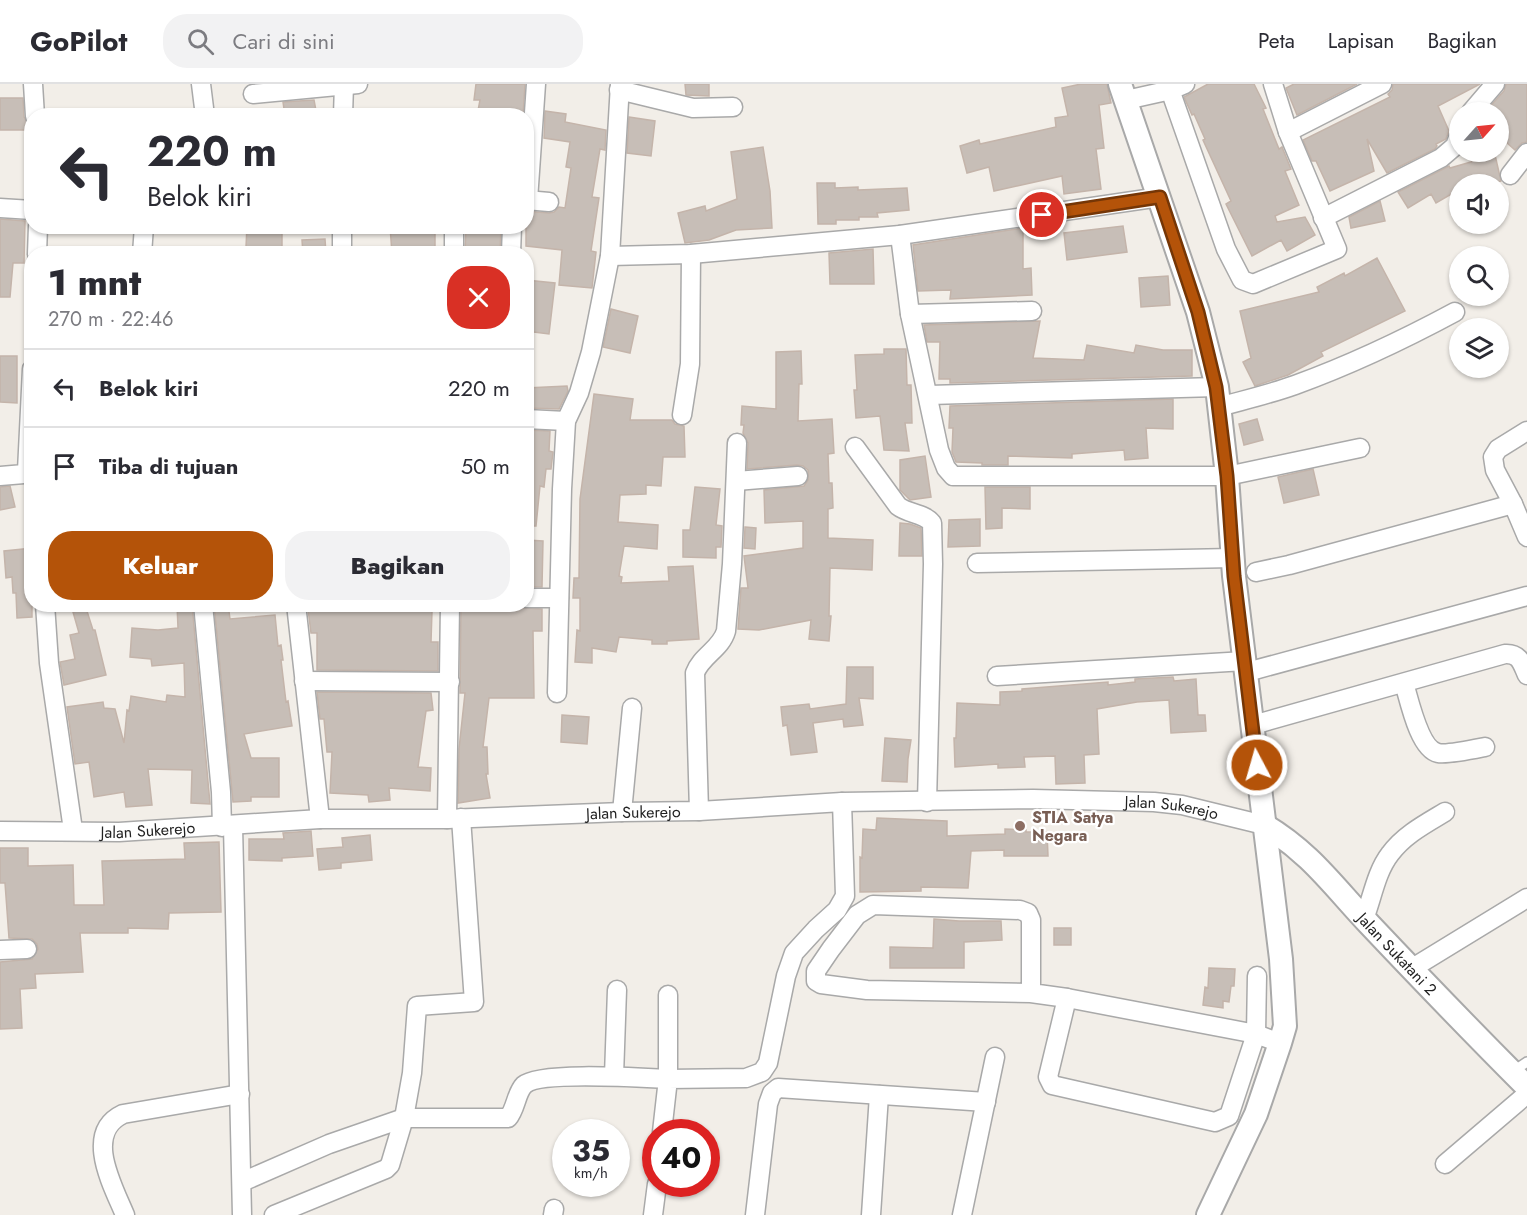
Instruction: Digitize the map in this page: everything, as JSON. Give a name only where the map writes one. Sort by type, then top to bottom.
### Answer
[{"type":"street","points":[[33,84],[34,108]]},
{"type":"street","points":[[201,84],[205,108]]},
{"type":"street","points":[[534,110],[536,84]]},
{"type":"street","points":[[1208,1215],[1256,1114],[1285,1026],[1281,959],[1233,558],[1218,397],[1198,312],[1123,92],[1174,86],[1226,249],[1242,280],[1249,284],[1337,249],[1288,132],[1273,84]]},
{"type":"street","points":[[1288,132],[1382,84]]},
{"type":"street","points":[[1480,102],[1495,84]]},
{"type":"street","points":[[253,94],[348,85],[345,108]]},
{"type":"street","points":[[557,693],[566,422],[579,393],[591,352],[610,256],[620,87],[693,108],[733,107]]},
{"type":"street","points":[[1323,218],[1441,158],[1449,151]]},
{"type":"street","points":[[1510,175],[1527,153]]},
{"type":"street","points":[[610,256],[691,254],[900,235],[1160,197]]},
{"type":"street","points":[[534,201],[549,202]]},
{"type":"street","points":[[0,208],[24,210]]},
{"type":"street","points":[[900,235],[910,314],[942,462],[953,476],[1227,476],[1360,448]]},
{"type":"street","points":[[682,415],[690,364],[691,254]]},
{"type":"street","points":[[910,314],[1032,311]]},
{"type":"street","points":[[929,395],[1218,397],[1292,386],[1404,339],[1455,312]]},
{"type":"street","points":[[534,420],[566,422]]},
{"type":"street","points":[[1527,430],[1498,449],[1492,457],[1495,470],[1527,537]]},
{"type":"street","points":[[699,811],[695,673],[702,661],[723,639],[726,631],[732,564],[737,443]]},
{"type":"street","points":[[855,447],[898,506],[905,511],[928,518],[932,523],[927,802]]},
{"type":"street","points":[[0,476],[24,474]]},
{"type":"street","points":[[736,481],[798,476]]},
{"type":"street","points":[[1256,572],[1513,504]]},
{"type":"street","points":[[977,563],[1233,558]]},
{"type":"street","points":[[997,676],[1246,667],[1527,596]]},
{"type":"street","points":[[534,598],[559,598]]},
{"type":"street","points":[[46,612],[49,663],[73,830]]},
{"type":"street","points":[[204,612],[221,792],[228,826],[240,1094],[242,1215]]},
{"type":"street","points":[[297,612],[320,819]]},
{"type":"street","points":[[274,1215],[386,1169],[390,1165],[404,1118],[412,1073],[417,1006],[473,1003],[475,1000],[454,818],[450,612]]},
{"type":"street","points":[[1253,724],[1505,654],[1519,658],[1527,675]]},
{"type":"street","points":[[304,681],[450,682]]},
{"type":"street","points":[[1404,683],[1418,727],[1423,739],[1431,749],[1438,753],[1485,747]]},
{"type":"street","points":[[622,812],[632,708]]},
{"type":"street","name":"Jalan Sukerejo","points":[[0,831],[119,832],[320,819],[454,818],[699,811],[842,802],[1033,799],[1126,800],[1182,805],[1264,825]]},
{"type":"street","points":[[242,1182],[329,1144],[404,1118],[506,1119],[510,1116],[523,1087],[532,1081],[614,1076],[668,1079],[746,1078],[757,1075],[765,1067],[773,1041],[786,976],[794,953],[837,910],[845,896],[842,802]]},
{"type":"street","points":[[1364,919],[1389,855],[1410,834],[1445,812]]},
{"type":"street","name":"Jalan Sukatani 2","points":[[1264,825],[1297,847],[1314,862],[1411,969],[1522,1074]]},
{"type":"street","points":[[1411,969],[1527,898]]},
{"type":"street","points":[[1031,993],[1031,920],[1028,913],[1020,910],[873,905],[857,915],[824,958],[815,975],[816,981],[821,984],[867,990],[1031,993],[1067,998],[1256,1034],[1280,1043]]},
{"type":"street","points":[[0,950],[27,949]]},
{"type":"street","points":[[1067,998],[1048,1077],[1052,1085],[1215,1122],[1229,1116],[1256,1034],[1257,976]]},
{"type":"street","points":[[614,1076],[617,990]]},
{"type":"street","points":[[663,1119],[668,1079],[668,995]]},
{"type":"street","points":[[962,1215],[995,1057]]},
{"type":"street","points":[[755,1215],[768,1104],[772,1093],[781,1088],[986,1102]]},
{"type":"street","points":[[124,1215],[104,1161],[104,1139],[109,1125],[123,1114],[240,1094]]},
{"type":"street","points":[[1445,1164],[1527,1094]]},
{"type":"street","points":[[871,1215],[879,1095]]},
{"type":"street","points":[[653,1215],[655,1197]]},
{"type":"building","points":[[476,84],[525,84],[524,108],[478,108],[480,100],[474,100]]},
{"type":"building","points":[[685,84],[709,84],[709,96],[686,95]]},
{"type":"building","points":[[1081,84],[1107,84],[1111,103],[1099,105],[1104,148],[1096,149],[1101,189],[1064,194],[1062,176],[994,191],[989,167],[967,173],[960,146],[979,140],[980,144],[1056,127],[1055,118],[1068,116],[1062,88]]},
{"type":"building","points":[[1208,84],[1254,84],[1266,108],[1263,109],[1279,149],[1282,147],[1291,169],[1285,171],[1299,205],[1275,216],[1277,222],[1305,217],[1315,235],[1287,251],[1281,240],[1252,256],[1226,204],[1231,201],[1203,140],[1205,139],[1194,114],[1192,115],[1184,97]]},
{"type":"building","points":[[1294,84],[1357,84],[1297,115],[1286,88]]},
{"type":"building","points":[[1393,84],[1480,84],[1438,106],[1449,131],[1446,139],[1436,144],[1435,149],[1387,173],[1367,139],[1374,171],[1330,191],[1316,161],[1312,161],[1303,140],[1390,97],[1388,94]]},
{"type":"building","points":[[1506,84],[1527,84],[1527,142],[1522,143],[1515,150],[1509,145],[1509,102],[1494,102],[1504,91]]},
{"type":"building","points":[[0,98],[23,98],[24,130],[0,130]]},
{"type":"building","points":[[314,100],[316,108],[284,108],[283,102]]},
{"type":"building","points":[[545,111],[566,114],[565,122],[606,130],[605,150],[600,149],[592,197],[599,198],[591,251],[596,252],[592,288],[559,285],[562,250],[526,246],[526,234],[534,234],[534,212],[549,213],[559,207],[565,208],[571,168],[566,167],[570,142],[544,138]]},
{"type":"building","points":[[629,117],[655,121],[651,156],[627,153]]},
{"type":"building","points":[[763,147],[770,191],[772,228],[736,230],[709,240],[685,243],[678,213],[705,206],[706,211],[737,199],[731,152]]},
{"type":"building","points":[[1471,162],[1497,162],[1499,174],[1449,174],[1449,195],[1436,203],[1431,194],[1408,208],[1398,192],[1449,166],[1450,168]]},
{"type":"building","points":[[817,183],[835,183],[835,188],[858,187],[858,190],[907,188],[909,210],[877,213],[878,217],[859,217],[859,220],[836,220],[836,224],[818,224]]},
{"type":"building","points":[[1380,201],[1385,221],[1351,228],[1349,217]]},
{"type":"building","points":[[0,219],[24,221],[24,263],[13,263],[10,297],[0,297]]},
{"type":"building","points":[[1123,226],[1127,252],[1067,260],[1064,233]]},
{"type":"building","points":[[1023,228],[1023,269],[1031,268],[1032,295],[950,299],[951,290],[918,291],[913,245]]},
{"type":"building","points":[[247,234],[282,234],[282,246],[246,246]]},
{"type":"building","points":[[391,234],[435,234],[435,246],[391,246]]},
{"type":"building","points":[[466,234],[501,234],[500,246],[465,246]]},
{"type":"building","points":[[325,239],[325,246],[302,246],[302,240]]},
{"type":"building","points":[[873,249],[874,284],[830,284],[829,253]]},
{"type":"building","points":[[1377,258],[1405,311],[1321,352],[1323,356],[1288,375],[1255,386],[1243,362],[1251,358],[1240,311],[1319,292],[1317,287],[1344,273],[1345,276]]},
{"type":"building","points":[[1168,276],[1170,305],[1141,307],[1139,278]]},
{"type":"building","points":[[534,281],[555,283],[549,334],[534,332]]},
{"type":"building","points":[[611,309],[638,316],[630,353],[603,347]]},
{"type":"building","points":[[1040,321],[1033,358],[1084,360],[1087,345],[1134,353],[1136,345],[1163,350],[1192,350],[1192,376],[950,383],[950,379],[939,379],[940,342],[927,342],[924,325]]},
{"type":"building","points":[[884,349],[906,349],[907,385],[911,385],[912,423],[905,423],[909,451],[884,450],[880,416],[856,418],[855,355],[884,354]]},
{"type":"building","points":[[801,351],[802,384],[799,384],[798,421],[832,419],[834,453],[828,454],[833,508],[828,509],[828,538],[873,540],[872,570],[830,568],[829,641],[809,639],[811,620],[759,630],[738,629],[741,588],[748,588],[744,556],[803,548],[803,521],[765,523],[764,490],[804,486],[808,480],[808,470],[797,465],[747,469],[748,443],[743,433],[744,425],[741,425],[742,406],[776,409],[776,352]]},
{"type":"building","points":[[0,356],[17,356],[17,403],[0,402]]},
{"type":"building","points":[[567,386],[568,391],[559,409],[534,408],[534,388]]},
{"type":"building","points":[[594,394],[633,399],[630,420],[672,420],[675,424],[684,426],[685,457],[663,457],[661,486],[646,485],[646,494],[620,495],[618,522],[658,525],[657,549],[624,546],[619,576],[622,577],[621,583],[669,581],[668,567],[693,566],[699,639],[652,644],[652,640],[619,637],[616,652],[592,648],[592,663],[575,662],[577,630],[580,631],[580,598],[573,598],[574,578],[579,578],[580,499]]},
{"type":"building","points":[[1173,399],[1173,429],[1146,428],[1148,458],[1125,460],[1124,450],[1072,454],[1072,458],[1008,456],[1008,465],[982,465],[982,463],[956,462],[952,452],[953,428],[949,428],[950,406]]},
{"type":"building","points":[[1257,419],[1263,440],[1244,445],[1239,424]]},
{"type":"building","points":[[534,430],[550,431],[549,451],[553,452],[551,469],[546,469],[544,487],[540,486],[536,526],[534,526]]},
{"type":"building","points":[[925,456],[931,497],[910,500],[900,490],[900,460]]},
{"type":"building","points":[[1313,469],[1319,495],[1284,503],[1278,477]]},
{"type":"building","points":[[10,486],[15,507],[0,510],[0,487]]},
{"type":"building","points":[[695,487],[720,489],[716,525],[722,526],[721,547],[716,547],[716,558],[683,557],[683,530],[690,530]]},
{"type":"building","points":[[985,487],[1030,487],[1030,509],[1002,508],[1002,528],[986,529]]},
{"type":"building","points":[[980,519],[980,546],[948,547],[949,520]]},
{"type":"building","points":[[900,523],[921,528],[922,556],[899,556]]},
{"type":"building","points":[[745,527],[756,528],[755,549],[744,548]]},
{"type":"building","points":[[534,540],[543,541],[542,587],[534,587]]},
{"type":"building","points":[[24,549],[24,612],[32,612],[32,617],[17,618],[16,593],[13,593],[12,577],[6,578],[4,551]]},
{"type":"building","points":[[534,609],[542,609],[542,631],[533,631],[534,698],[489,698],[483,747],[487,747],[488,774],[486,774],[490,798],[458,803],[459,749],[465,693],[460,693],[461,612],[534,612]]},
{"type":"building","points":[[73,612],[87,612],[93,630],[95,630],[106,675],[64,685],[60,662],[75,659],[70,635],[79,633]]},
{"type":"building","points":[[177,612],[193,612],[210,804],[191,803],[192,770],[148,769],[152,805],[126,807],[124,792],[94,797],[89,762],[75,764],[67,707],[103,702],[104,708],[115,709],[124,743],[127,710],[129,711],[131,696],[166,702],[167,695],[185,697],[184,663],[152,666],[151,659],[130,657],[132,628],[158,630],[178,628]]},
{"type":"building","points":[[215,612],[229,612],[230,619],[275,615],[278,646],[281,645],[283,660],[281,660],[286,702],[288,701],[292,726],[244,734],[251,758],[279,758],[279,797],[251,797],[251,801],[233,802]]},
{"type":"building","points":[[308,612],[432,612],[431,642],[438,642],[438,671],[317,670],[317,633],[311,633]]},
{"type":"building","points":[[847,667],[873,667],[873,699],[859,698],[863,725],[844,727],[843,719],[813,723],[817,752],[791,755],[787,725],[783,726],[781,707],[809,704],[810,709],[846,704]]},
{"type":"building","points":[[1173,677],[1174,681],[1196,679],[1198,715],[1205,715],[1206,731],[1171,733],[1169,700],[1137,702],[1097,709],[1099,754],[1084,755],[1085,783],[1056,784],[1055,756],[1024,757],[1025,767],[998,768],[998,764],[955,767],[954,738],[956,738],[957,703],[1000,705],[1000,692],[1108,682],[1108,685],[1135,682],[1135,679]]},
{"type":"building","points":[[317,692],[431,693],[433,710],[426,711],[418,767],[431,768],[430,791],[389,788],[390,800],[369,802],[368,795],[330,793],[332,752],[327,752],[324,719],[320,719]]},
{"type":"building","points":[[562,715],[589,717],[587,744],[561,742]]},
{"type":"building","points":[[885,738],[911,740],[907,782],[882,781]]},
{"type":"building","points":[[877,818],[947,821],[947,836],[1005,834],[1005,829],[1047,832],[1048,856],[1004,856],[1004,850],[971,851],[968,888],[921,887],[921,891],[860,892],[863,829],[876,830]]},
{"type":"building","points":[[311,831],[313,856],[282,858],[282,861],[249,860],[249,839],[284,839],[283,833]]},
{"type":"building","points":[[370,835],[372,860],[341,863],[341,868],[319,870],[317,849],[343,847],[342,838]]},
{"type":"building","points":[[219,842],[221,912],[169,913],[168,929],[128,928],[128,933],[80,933],[83,972],[35,974],[36,988],[20,989],[22,1028],[0,1029],[0,962],[32,959],[38,949],[32,939],[9,938],[5,883],[0,883],[0,848],[28,848],[28,866],[73,865],[74,905],[104,905],[102,861],[185,859],[184,843]]},
{"type":"building","points":[[934,919],[1001,921],[1002,940],[964,942],[964,968],[890,968],[890,947],[933,948]]},
{"type":"building","points":[[1054,928],[1071,928],[1071,945],[1054,945]]},
{"type":"building","points":[[1209,968],[1235,969],[1234,986],[1231,986],[1229,1002],[1223,1001],[1223,1008],[1203,1005],[1205,987],[1208,988]]},
{"type":"place","name":"STIA Satya Negara","points":[[1020,826]]},
{"type":"route","points":[[1042,215],[1160,197],[1198,312],[1216,387],[1227,476],[1234,576],[1257,765]]}]
